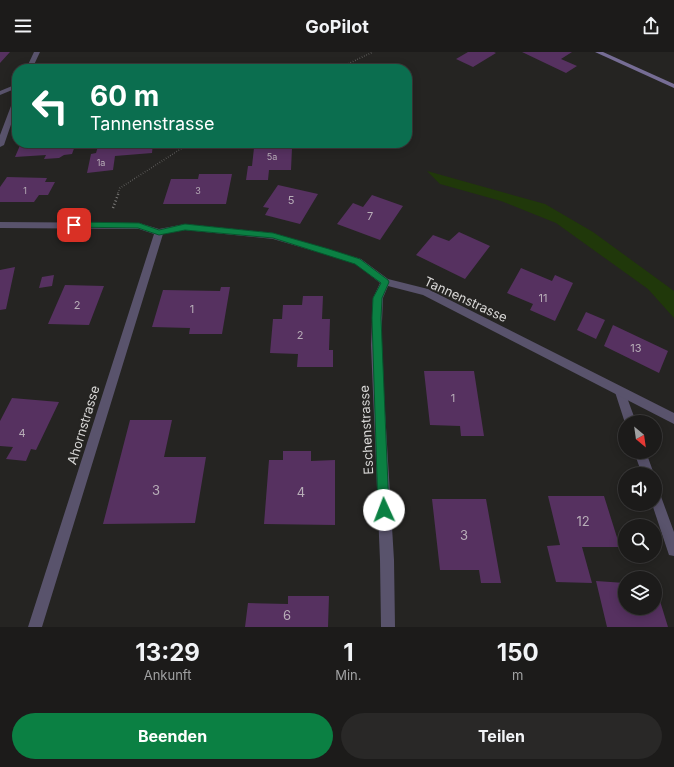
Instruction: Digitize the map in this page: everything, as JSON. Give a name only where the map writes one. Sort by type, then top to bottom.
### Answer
[{"type":"street","points":[[31,64],[37,52]]},
{"type":"street","points":[[598,52],[674,86]]},
{"type":"street","points":[[0,93],[12,88]]},
{"type":"street","points":[[0,145],[4,126],[12,109]]},
{"type":"street","name":"Tannenstrasse","points":[[0,225],[139,226],[159,232],[185,227],[273,236],[329,252],[358,262],[385,282],[425,292],[502,330],[674,420]]},
{"type":"street","name":"Ahornstrasse","points":[[35,627],[159,232]]},
{"type":"street","name":"Eschenstrasse","points":[[385,282],[378,298],[376,345],[387,560],[388,627]]},
{"type":"street","points":[[620,392],[628,415]]},
{"type":"street","points":[[661,511],[674,550]]},
{"type":"path","points":[[348,64],[374,52]]},
{"type":"path","points":[[107,226],[120,188],[181,148]]},
{"type":"green space","points":[[427,171],[545,204],[593,232],[674,291],[674,318],[648,289],[556,223],[501,201],[440,184]]},
{"type":"building","points":[[0,52],[10,52],[0,63]]},
{"type":"building","points":[[468,52],[496,53],[473,67],[456,59]]},
{"type":"building","points":[[522,52],[572,52],[561,59],[577,66],[566,73]]},
{"type":"building","points":[[19,148],[74,148],[72,154],[64,155],[59,158],[44,159],[46,155],[15,157]]},
{"type":"building","points":[[98,148],[152,148],[152,153],[115,156],[113,170],[87,173],[91,154],[96,153]]},
{"type":"building","points":[[254,148],[292,148],[291,170],[269,170],[268,180],[246,180],[248,166],[252,166]]},
{"type":"building","points":[[199,174],[232,174],[226,204],[163,204],[171,179],[198,179]]},
{"type":"building","points":[[7,177],[47,178],[45,182],[55,182],[48,195],[39,195],[34,202],[0,202],[0,187]]},
{"type":"building","points":[[278,185],[318,194],[300,224],[265,215],[269,208],[263,207]]},
{"type":"building","points":[[372,195],[403,206],[380,240],[337,224],[353,203],[363,207]]},
{"type":"building","points":[[459,232],[490,246],[465,279],[416,255],[433,235],[449,241]]},
{"type":"building","points":[[15,267],[6,309],[0,310],[0,270]]},
{"type":"building","points":[[521,268],[552,281],[555,275],[573,283],[555,321],[530,310],[533,304],[507,293]]},
{"type":"building","points":[[54,275],[52,286],[39,288],[42,277]]},
{"type":"building","points":[[65,285],[104,286],[89,325],[48,324]]},
{"type":"building","points":[[221,287],[230,287],[222,334],[189,334],[190,328],[152,327],[163,290],[220,291]]},
{"type":"building","points":[[303,296],[323,296],[322,319],[330,319],[329,350],[333,350],[333,367],[297,367],[298,354],[270,353],[273,319],[282,319],[283,305],[302,305]]},
{"type":"building","points":[[586,312],[605,320],[596,339],[577,330]]},
{"type":"building","points":[[613,325],[668,351],[659,373],[604,346]]},
{"type":"building","points":[[424,371],[474,371],[484,436],[461,436],[460,426],[430,425]]},
{"type":"building","points":[[12,398],[59,402],[36,450],[31,449],[26,461],[6,459],[13,447],[0,446],[0,421]]},
{"type":"building","points":[[130,420],[172,420],[164,457],[206,457],[195,523],[103,524]]},
{"type":"building","points":[[283,451],[311,451],[311,461],[335,460],[335,525],[264,524],[269,460],[283,460]]},
{"type":"building","points":[[548,496],[604,496],[618,541],[618,547],[582,547],[592,583],[556,582],[547,546],[560,545]]},
{"type":"building","points":[[432,499],[486,499],[501,583],[481,583],[479,570],[440,570]]},
{"type":"building","points":[[596,581],[618,583],[618,615],[662,615],[662,608],[668,627],[607,627]]},
{"type":"building","points":[[288,596],[329,596],[328,627],[245,627],[248,603],[288,604]]},
{"type":"route","points":[[74,225],[139,226],[159,232],[185,227],[273,236],[346,257],[358,262],[385,282],[378,298],[376,318],[384,510]]}]
